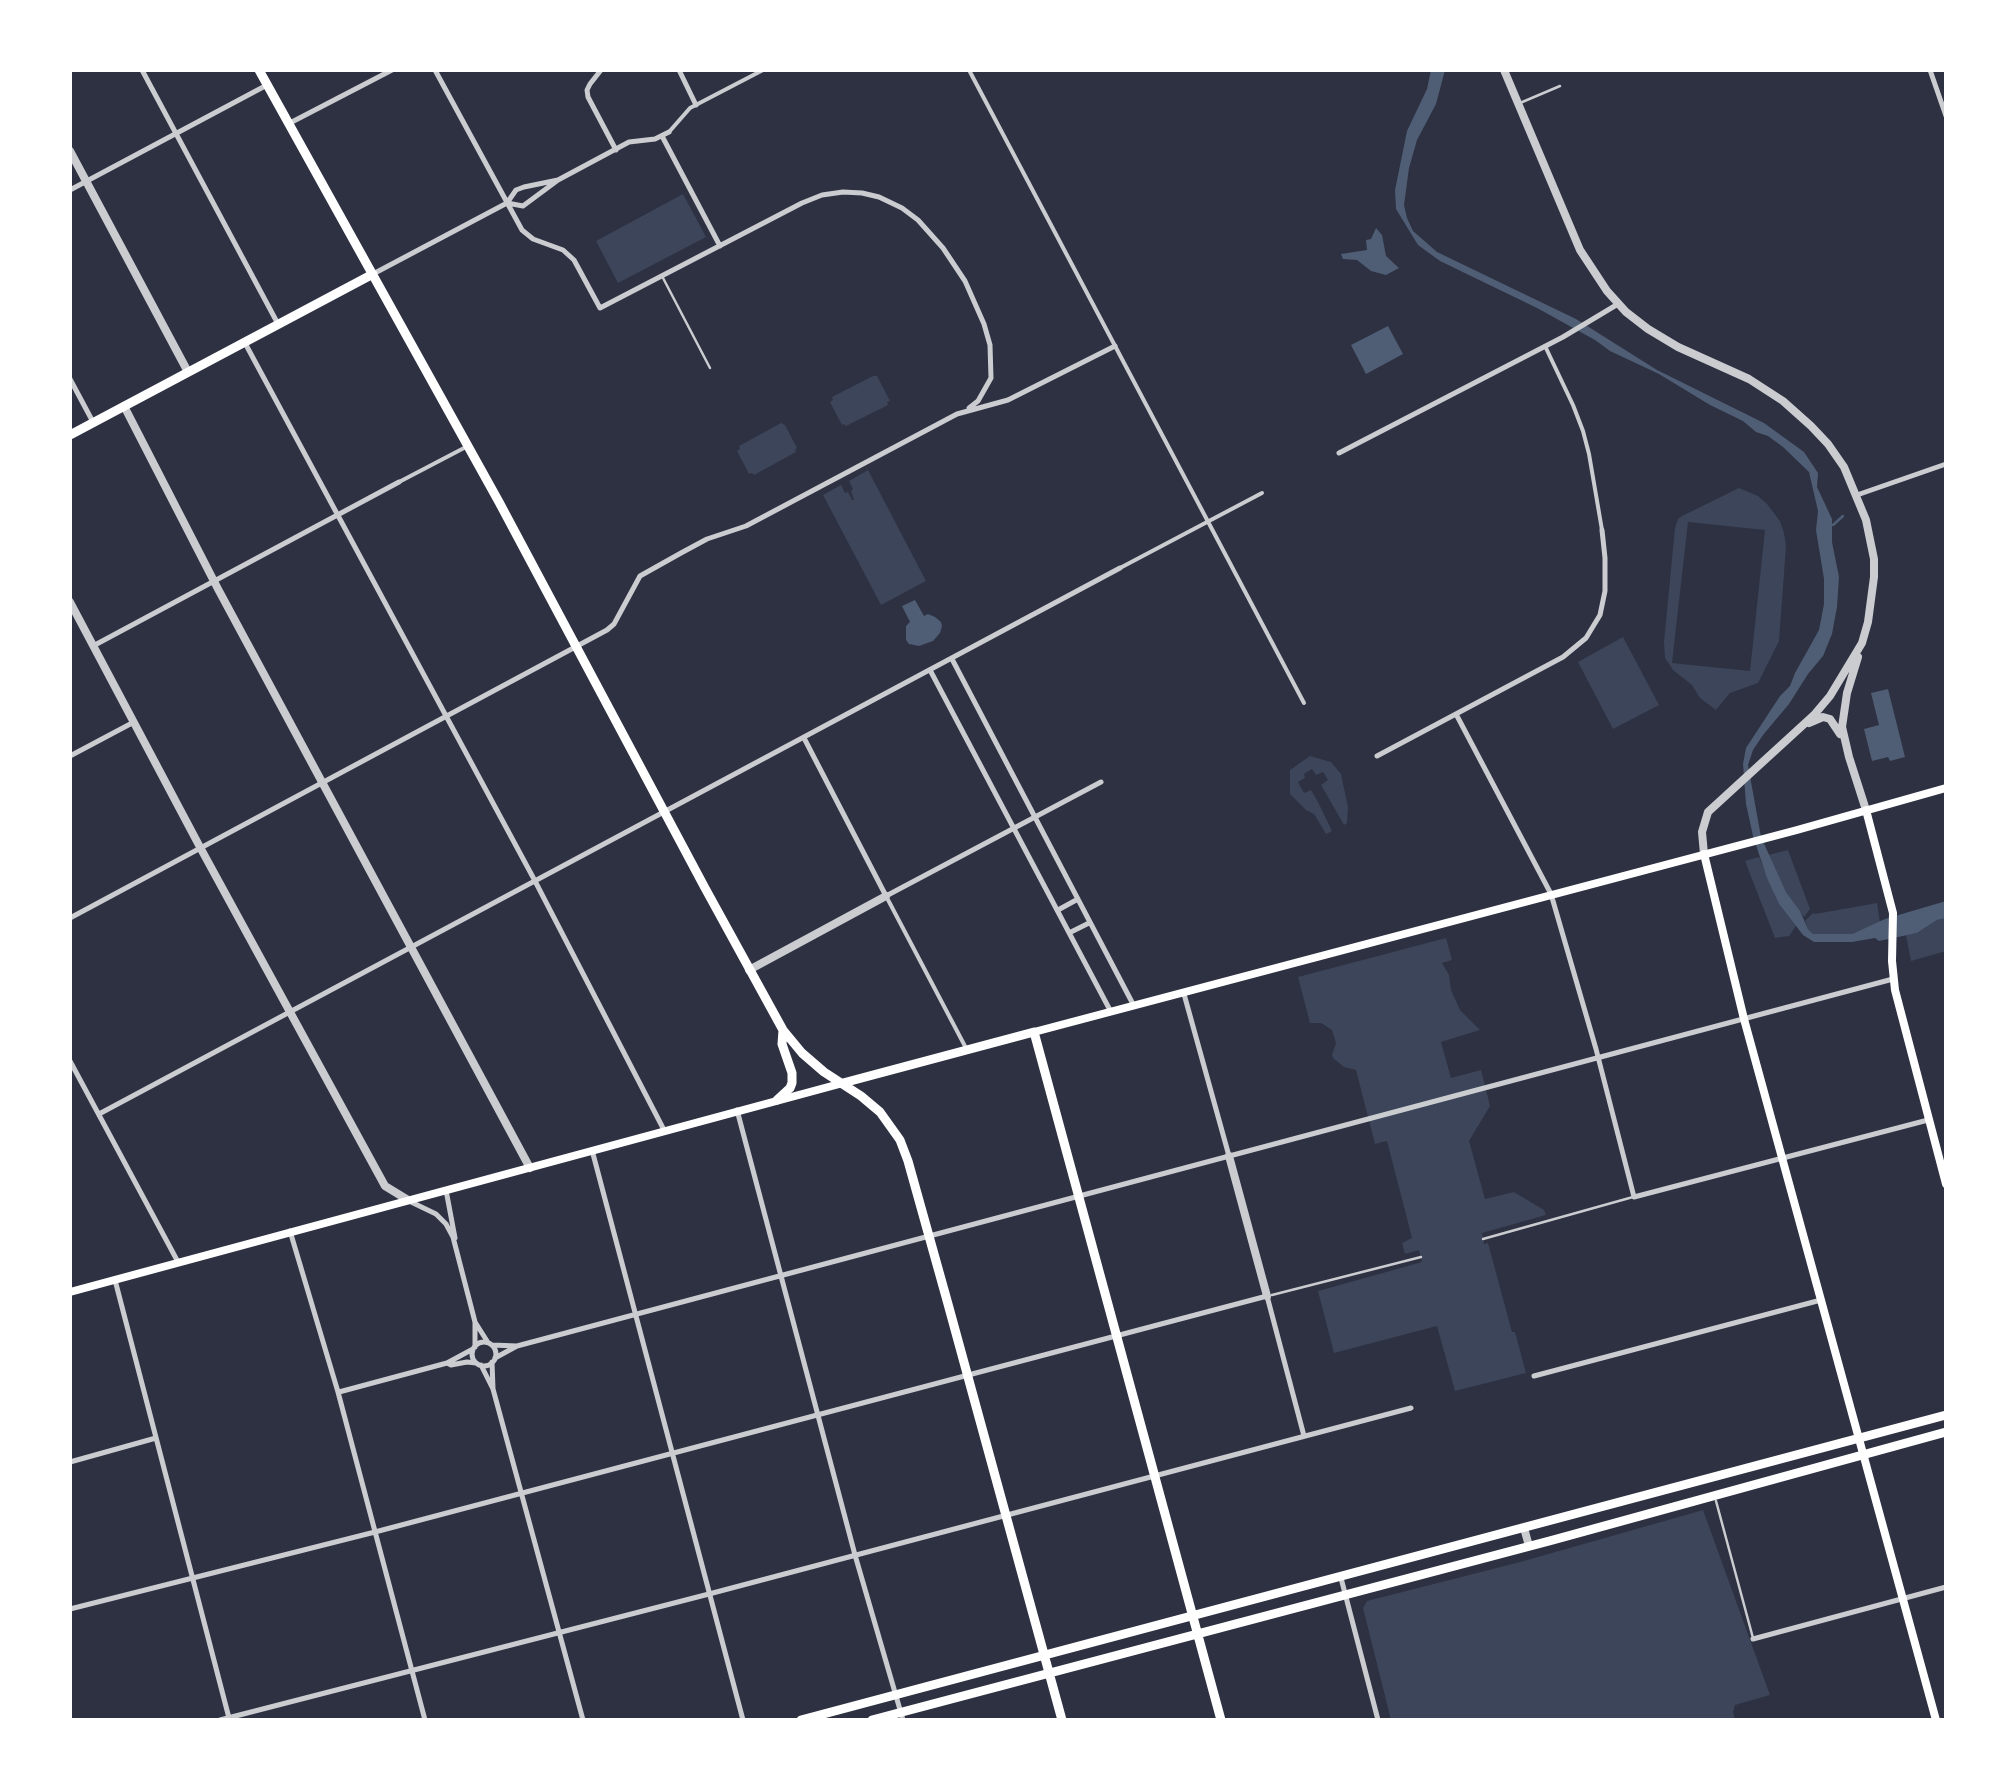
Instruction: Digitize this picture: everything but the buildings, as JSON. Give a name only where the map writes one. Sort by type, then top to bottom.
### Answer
[{"type":"main road","points":[[258,70],[374,274],[783,1030],[824,1072],[880,1112],[900,1140],[1062,1720]]},
{"type":"main road","points":[[70,435],[374,274]]},
{"type":"main road","points":[[70,1292],[1946,788]]},
{"type":"main road","points":[[1866,810],[1893,913],[1893,979],[1946,1184]]},
{"type":"main road","points":[[1704,854],[1781,1158],[1936,1720]]},
{"type":"main road","points":[[777,1100],[792,1082],[782,1044],[783,1030]]},
{"type":"main road","points":[[1034,1032],[1221,1720]]},
{"type":"main road","points":[[801,1720],[1946,1415]]},
{"type":"main road","points":[[872,1720],[902,1716],[1946,1432]]},
{"type":"street","points":[[142,70],[278,324]]},
{"type":"street","points":[[288,124],[392,70]]},
{"type":"street","points":[[70,918],[577,647],[614,624],[633,585],[644,573],[707,539],[746,526],[958,414],[978,402],[988,387],[992,367],[990,344],[974,300],[954,264],[931,233],[902,208],[872,195],[834,193],[802,203],[600,308],[574,260],[563,250],[533,239],[522,230],[434,70]]},
{"type":"street","points":[[601,70],[587,90],[588,96],[616,150]]},
{"type":"street","points":[[679,70],[696,104]]},
{"type":"street","points":[[507,204],[523,206],[558,180],[616,150],[636,140],[662,136],[696,104],[763,70]]},
{"type":"street","points":[[969,70],[1304,704]]},
{"type":"street","points":[[1504,70],[1580,250],[1596,278],[1633,318],[1664,339],[1730,369],[1783,401],[1828,444],[1858,494],[1874,559],[1872,597],[1843,709],[1845,742],[1866,810]]},
{"type":"street","points":[[1930,70],[1946,116]]},
{"type":"street","points":[[70,190],[266,85]]},
{"type":"street","points":[[662,136],[720,246]]},
{"type":"street","points":[[70,151],[188,372]]},
{"type":"street","points":[[374,274],[507,204],[516,190],[558,180]]},
{"type":"street","points":[[1338,453],[1571,333],[1618,304]]},
{"type":"street","points":[[244,342],[535,881],[664,1130]]},
{"type":"street","points":[[958,414],[1008,400],[1114,346]]},
{"type":"street","points":[[1377,756],[1563,657],[1586,638],[1600,615],[1605,558],[1589,454],[1574,404],[1545,346]]},
{"type":"street","points":[[70,379],[93,422]]},
{"type":"street","points":[[124,406],[530,1168]]},
{"type":"street","points":[[93,646],[468,446]]},
{"type":"street","points":[[1858,494],[1946,464]]},
{"type":"street","points":[[98,1114],[1262,493]]},
{"type":"street","points":[[70,602],[385,1186],[440,1217],[456,1246]]},
{"type":"street","points":[[1704,854],[1708,812],[1814,714],[1830,696],[1862,643]]},
{"type":"street","points":[[952,658],[1134,1006]]},
{"type":"street","points":[[929,670],[1111,1012]]},
{"type":"street","points":[[1456,714],[1552,894],[1634,1197],[1928,1120]]},
{"type":"street","points":[[1797,730],[1823,717],[1830,718],[1845,742]]},
{"type":"street","points":[[70,756],[134,722]]},
{"type":"street","points":[[803,737],[967,1050]]},
{"type":"street","points":[[749,970],[1101,782]]},
{"type":"street","points":[[1057,910],[1078,899]]},
{"type":"street","points":[[1069,933],[1090,923]]},
{"type":"street","points":[[447,1363],[488,1366],[517,1346],[1893,979]]},
{"type":"street","points":[[1184,994],[1304,1436]]},
{"type":"street","points":[[70,1060],[178,1262]]},
{"type":"street","points":[[737,1110],[855,1555],[902,1716]]},
{"type":"street","points":[[592,1150],[742,1720]]},
{"type":"street","points":[[446,1190],[476,1322],[495,1351],[493,1388]]},
{"type":"street","points":[[290,1231],[338,1392],[424,1720]]},
{"type":"street","points":[[115,1280],[229,1718]]},
{"type":"street","points":[[70,1609],[1267,1296]]},
{"type":"street","points":[[1534,1376],[1821,1300]]},
{"type":"street","points":[[476,1322],[473,1358],[493,1388],[583,1720]]},
{"type":"street","points":[[338,1392],[447,1363],[483,1342],[517,1346]]},
{"type":"street","points":[[220,1720],[1411,1408]]},
{"type":"street","points":[[70,1462],[156,1438]]},
{"type":"street","points":[[1524,1528],[1529,1546]]},
{"type":"street","points":[[1341,1578],[1378,1720]]},
{"type":"street","points":[[1753,1640],[1946,1587]]},
{"type":"lane","points":[[1518,104],[1560,86]]},
{"type":"lane","points":[[662,276],[710,368]]},
{"type":"lane","points":[[1483,1238],[1634,1197]]},
{"type":"lane","points":[[1267,1296],[1421,1256]]},
{"type":"lane","points":[[1714,1496],[1753,1640]]},
{"type":"shaded area","points":[[1431,70],[1445,70],[1436,104],[1417,140],[1409,168],[1404,205],[1413,231],[1437,252],[1576,319],[1657,370],[1764,423],[1804,452],[1818,473],[1817,487],[1832,519],[1839,577],[1832,634],[1823,656],[1763,735],[1748,765],[1761,837],[1808,929],[1813,934],[1852,934],[1885,919],[1946,901],[1946,918],[1917,933],[1879,941],[1875,938],[1814,942],[1803,935],[1779,904],[1753,836],[1743,764],[1746,748],[1790,686],[1819,630],[1824,579],[1816,530],[1818,511],[1809,472],[1783,447],[1743,421],[1537,308],[1440,261],[1418,245],[1396,209],[1395,190],[1407,131],[1427,89]]},
{"type":"shaded area","points":[[683,194],[706,237],[618,283],[596,241]]},
{"type":"shaded area","points":[[1376,228],[1382,235],[1386,256],[1399,268],[1386,275],[1371,271],[1357,260],[1343,259],[1341,254],[1367,250],[1366,240],[1371,239]]},
{"type":"shaded area","points":[[1388,326],[1403,354],[1366,374],[1351,345]]},
{"type":"shaded area","points":[[877,376],[890,401],[888,405],[842,425],[830,402],[832,397]]},
{"type":"shaded area","points":[[781,423],[796,452],[754,475],[749,474],[737,451],[739,446]]},
{"type":"shaded area","points":[[868,470],[926,581],[881,605],[823,495],[841,485],[854,500],[849,481]]},
{"type":"shaded area","points":[[1739,488],[1767,504],[1784,533],[1779,641],[1758,683],[1730,693],[1716,710],[1700,698],[1665,658],[1675,528],[1682,516]],"holes":[[[1688,522],[1765,530],[1750,671],[1672,663]]]},
{"type":"shaded area","points":[[915,600],[924,616],[935,617],[942,626],[933,641],[919,646],[906,640],[906,626],[910,622],[902,606]]},
{"type":"shaded area","points":[[1623,637],[1659,705],[1613,729],[1578,662]]},
{"type":"shaded area","points":[[1888,689],[1905,757],[1872,761],[1864,729],[1879,725],[1871,693]]},
{"type":"shaded area","points":[[1310,756],[1331,762],[1341,774],[1348,807],[1344,825],[1321,785],[1328,780],[1323,772],[1316,775],[1312,769],[1304,774],[1305,778],[1298,782],[1304,793],[1311,790],[1318,802],[1332,831],[1326,834],[1314,814],[1290,794],[1290,770]]},
{"type":"shaded area","points":[[1788,850],[1810,909],[1804,917],[1786,892],[1768,855]]},
{"type":"shaded area","points":[[1759,857],[1779,904],[1796,926],[1789,936],[1775,938],[1745,861]]},
{"type":"shaded area","points":[[1877,903],[1880,922],[1852,934],[1813,934],[1805,921],[1813,913]]},
{"type":"shaded area","points":[[1946,918],[1946,951],[1911,961],[1906,935]]},
{"type":"shaded area","points":[[1446,938],[1452,960],[1442,963],[1451,990],[1460,1010],[1480,1030],[1441,1042],[1451,1078],[1481,1070],[1490,1106],[1469,1141],[1485,1199],[1514,1192],[1546,1215],[1482,1233],[1526,1373],[1455,1391],[1437,1326],[1334,1353],[1318,1291],[1422,1262],[1419,1250],[1405,1254],[1402,1243],[1412,1238],[1387,1141],[1375,1144],[1356,1070],[1334,1059],[1336,1043],[1332,1030],[1321,1023],[1310,1023],[1298,977]]},
{"type":"shaded area","points":[[1703,1510],[1770,1695],[1735,1705],[1735,1720],[1391,1720],[1363,1608],[1367,1601]]},
{"type":"waterway","points":[[1833,525],[1843,516]]}]
